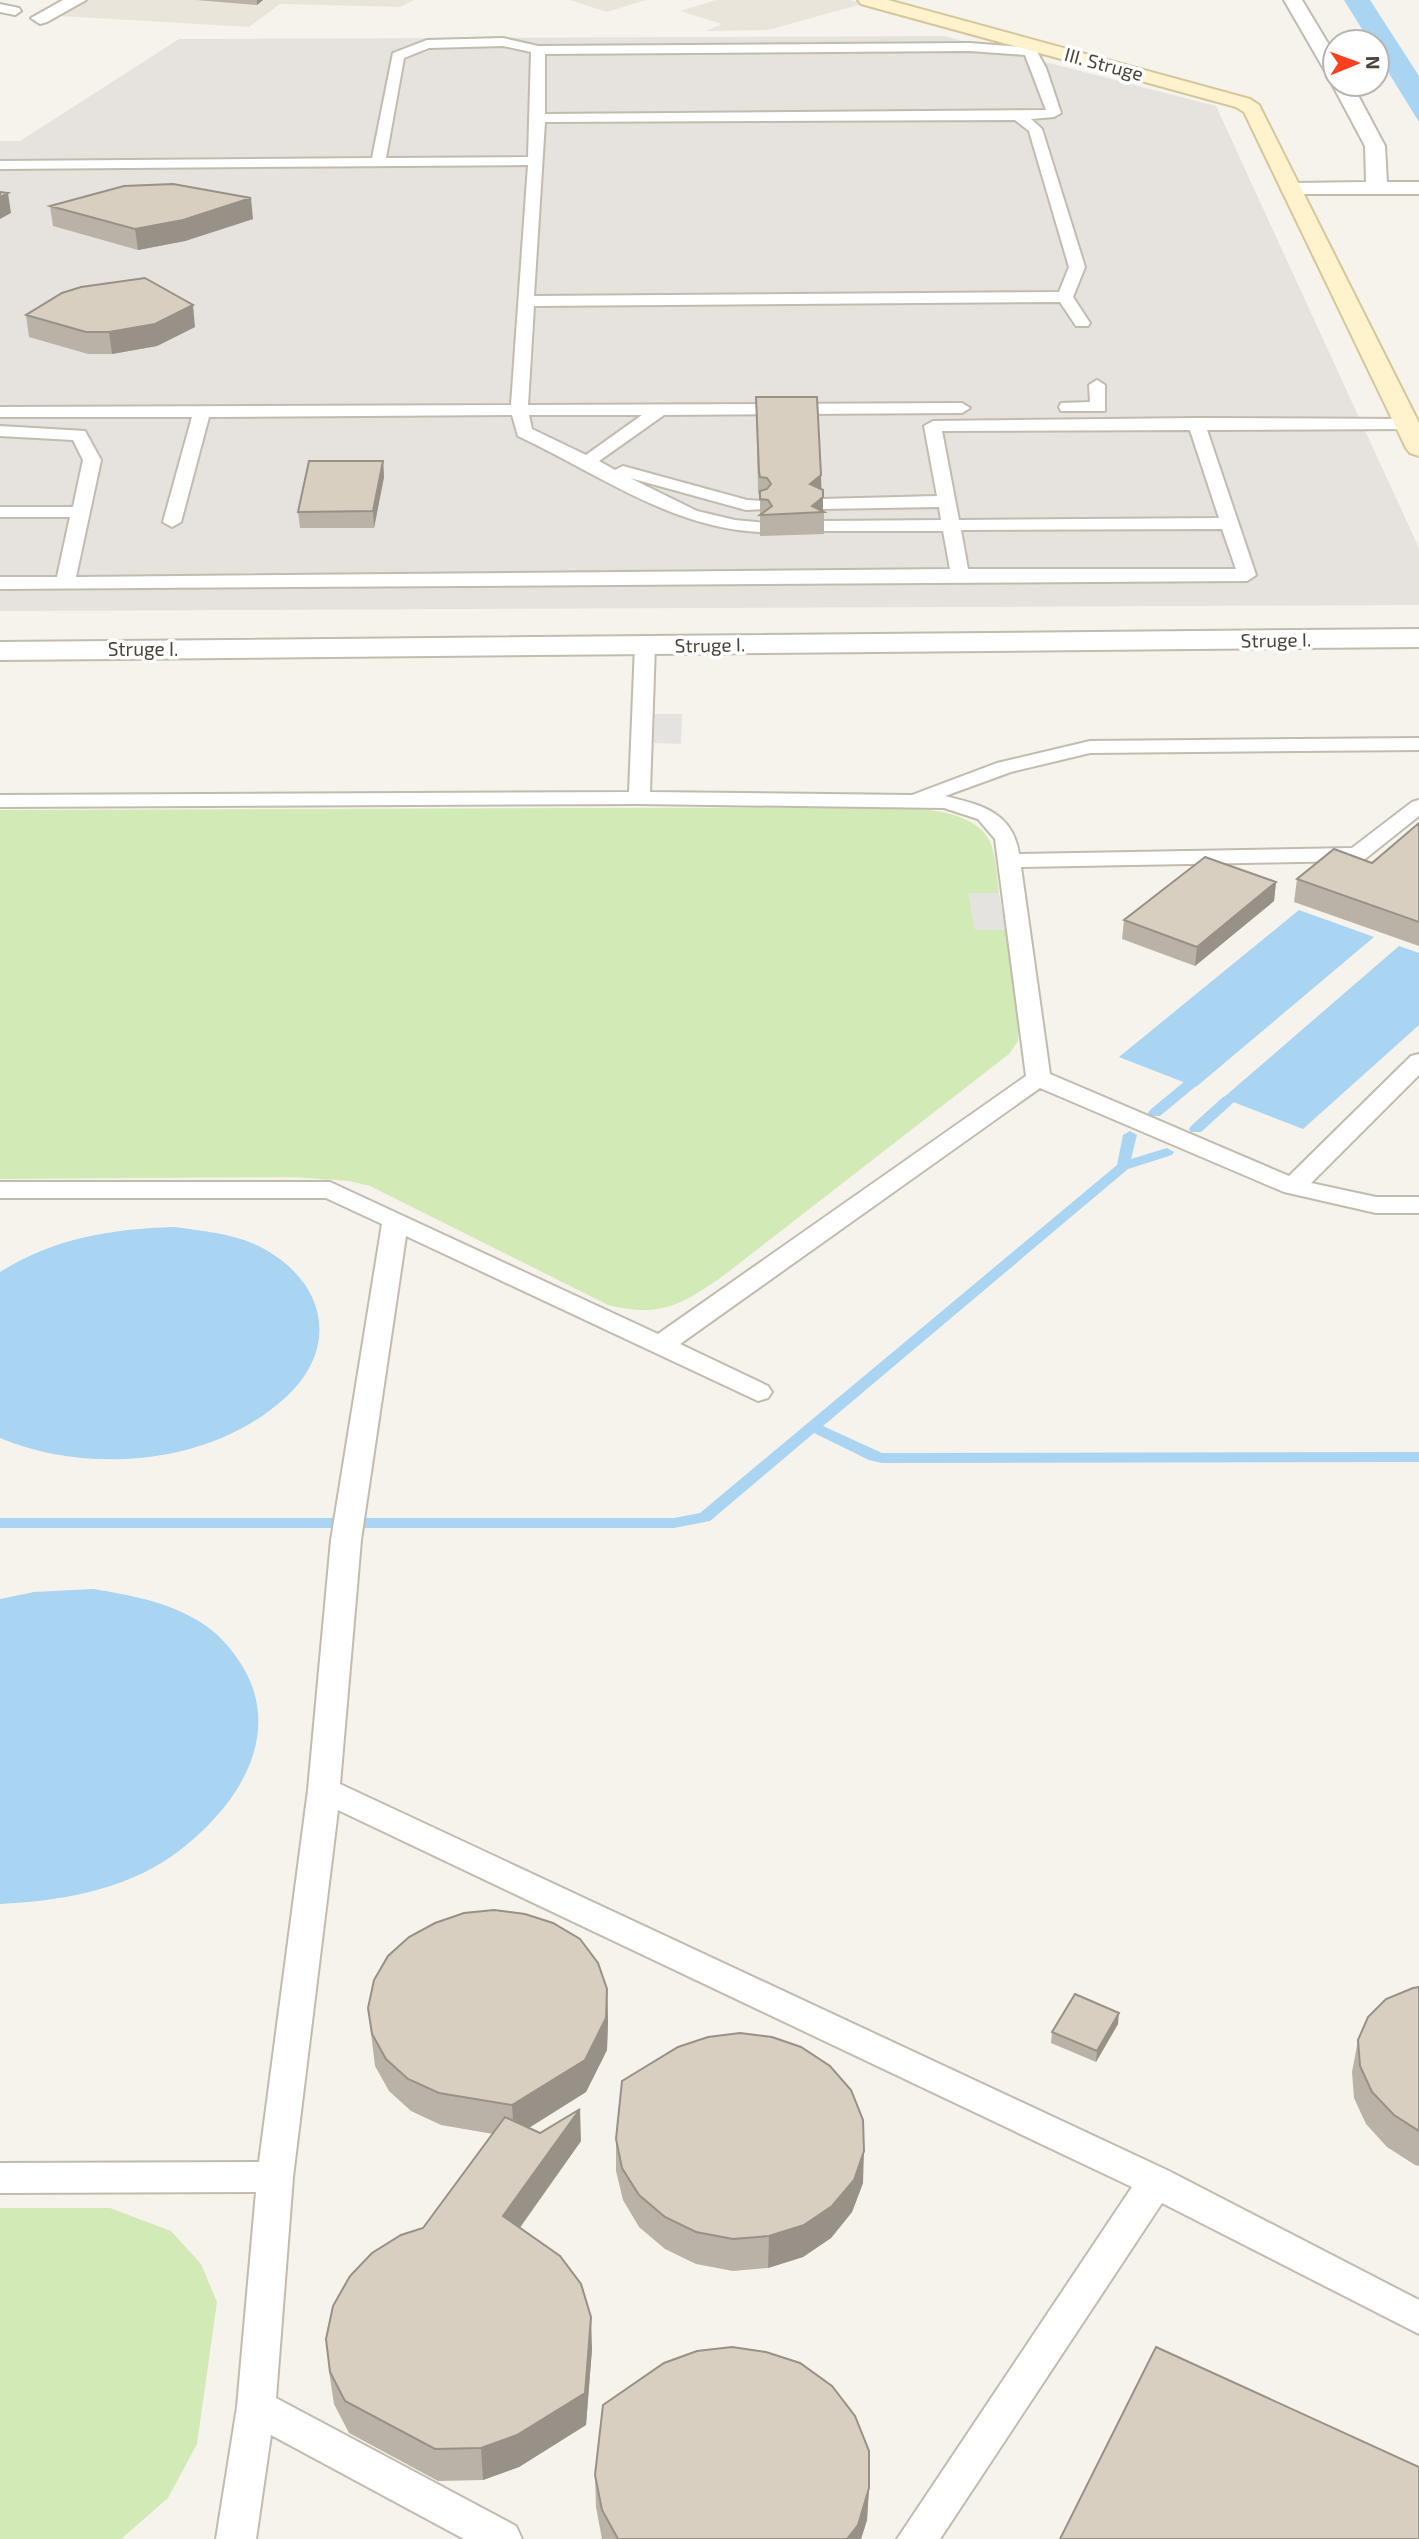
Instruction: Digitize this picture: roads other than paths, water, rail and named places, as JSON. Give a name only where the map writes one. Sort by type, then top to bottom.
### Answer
[{"type":"street","points":[[40,18],[77,0]]},
{"type":"street","name":"III. Struge","points":[[867,0],[1243,103],[1252,109],[1419,448]]},
{"type":"street","points":[[1293,0],[1321,47]]},
{"type":"street","points":[[1349,98],[1375,146],[1377,188]]},
{"type":"street","points":[[1292,189],[1419,188]]},
{"type":"street","name":"Struge I.","points":[[0,651],[1419,638]]},
{"type":"lane","points":[[0,8],[15,10]]},
{"type":"lane","points":[[378,162],[398,56],[427,44],[503,43],[538,50],[970,47],[1030,51],[1039,68],[1054,113],[1018,116],[538,118]]},
{"type":"lane","points":[[538,50],[538,118],[519,410],[524,432],[587,462],[664,507],[733,528],[760,527]]},
{"type":"lane","points":[[1018,116],[1035,129],[1076,267],[1065,297]]},
{"type":"lane","points":[[0,165],[535,161]]},
{"type":"lane","points":[[526,301],[1065,297]]},
{"type":"lane","points":[[1065,297],[1082,323]]},
{"type":"lane","points":[[1044,407],[1099,407],[1097,385]]},
{"type":"lane","points":[[0,412],[975,408]]},
{"type":"lane","points":[[587,462],[658,411]]},
{"type":"lane","points":[[172,522],[202,412]]},
{"type":"lane","points":[[0,583],[1247,575],[1196,423]]},
{"type":"lane","points":[[960,575],[933,425],[1408,424]]},
{"type":"lane","points":[[0,432],[79,435],[92,460],[65,583]]},
{"type":"lane","points":[[587,462],[746,505],[759,505]]},
{"type":"lane","points":[[821,504],[948,501]]},
{"type":"lane","points":[[0,512],[82,512]]},
{"type":"lane","points":[[823,526],[1231,523]]},
{"type":"lane","points":[[639,798],[645,645]]},
{"type":"lane","points":[[913,802],[968,779],[1047,755],[1090,747],[1419,744]]},
{"type":"lane","points":[[0,801],[639,798],[945,802],[986,814],[1006,838],[1038,1078]]},
{"type":"lane","points":[[1009,861],[1357,854],[1419,806]]},
{"type":"lane","points":[[1293,1187],[1419,1061]]},
{"type":"lane","points":[[1038,1078],[1293,1187],[1376,1205],[1419,1205]]},
{"type":"lane","points":[[661,1345],[1038,1078]]},
{"type":"lane","points":[[0,1191],[330,1190],[758,1392]]},
{"type":"lane","points":[[236,2539],[256,2407],[275,2176],[324,1790],[346,1540],[395,1222]]},
{"type":"lane","points":[[324,1790],[1156,2182],[1419,2318]]},
{"type":"lane","points":[[0,2178],[275,2176]]},
{"type":"lane","points":[[917,2539],[1156,2182]]},
{"type":"lane","points":[[256,2407],[502,2539]]},
{"type":"water","points":[[1344,0],[1370,0],[1388,28],[1361,28]]},
{"type":"water","points":[[1391,33],[1419,76],[1419,122],[1391,77]]},
{"type":"water","points":[[1299,910],[1374,937],[1196,1087],[1119,1057]]},
{"type":"water","points":[[1399,946],[1419,953],[1419,1025],[1303,1129],[1223,1098]]},
{"type":"water","points":[[174,1227],[245,1240],[287,1264],[302,1281],[313,1299],[319,1319],[319,1339],[313,1359],[302,1379],[285,1398],[255,1420],[222,1438],[186,1450],[148,1457],[72,1457],[35,1450],[0,1438],[0,1272],[20,1260],[62,1243],[105,1233]]},
{"type":"water","points":[[94,1589],[159,1603],[202,1623],[222,1640],[243,1667],[255,1694],[258,1721],[255,1748],[246,1773],[232,1797],[214,1819],[194,1839],[153,1868],[111,1886],[89,1892],[0,1904],[0,1599],[34,1592]]},
{"type":"waterway","points":[[1155,1113],[1190,1084]]},
{"type":"waterway","points":[[1196,1129],[1228,1100]]},
{"type":"waterway","points":[[1123,1166],[1130,1135]]},
{"type":"waterway","points":[[1123,1166],[1167,1152]]},
{"type":"waterway","points":[[0,1523],[674,1523],[705,1517],[1123,1166]]},
{"type":"waterway","points":[[813,1427],[874,1457],[882,1458],[1419,1457]]}]
